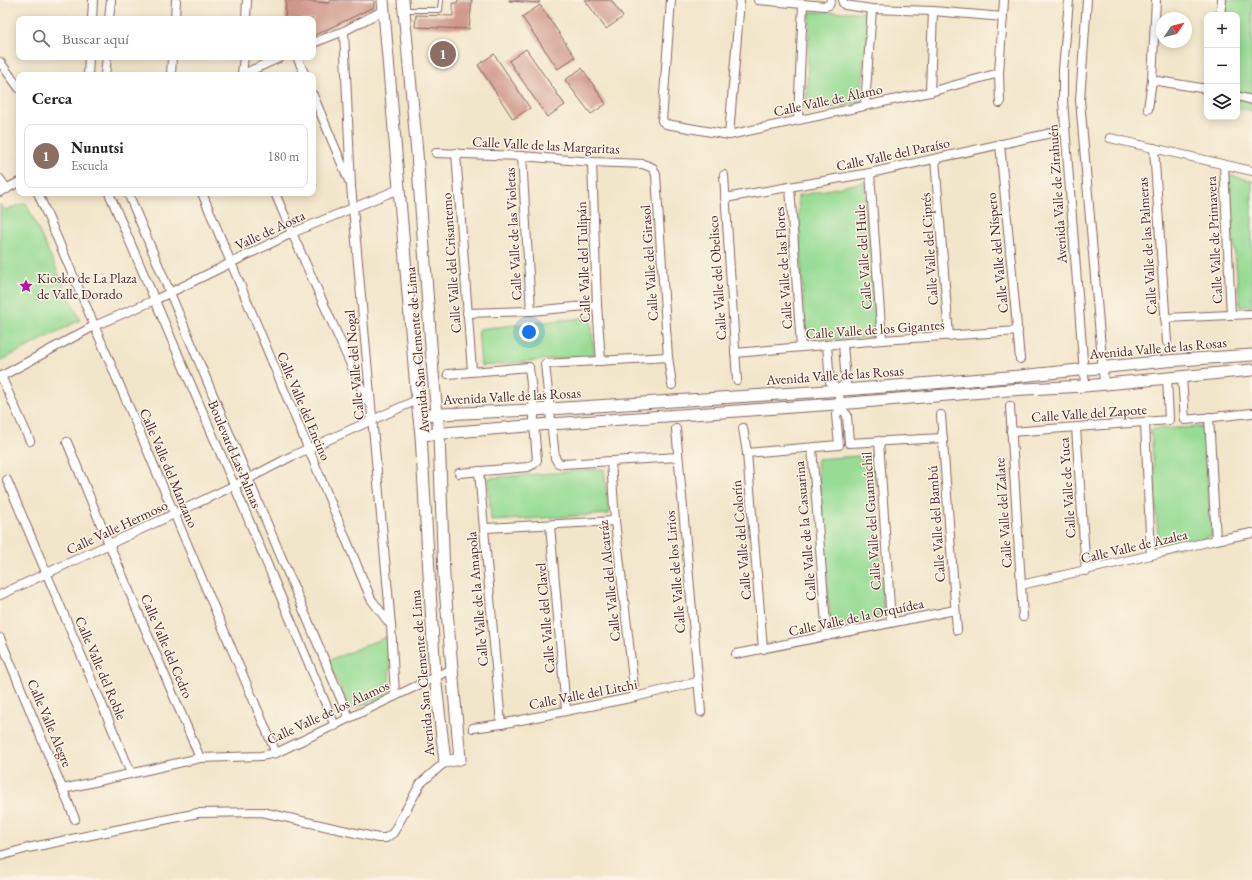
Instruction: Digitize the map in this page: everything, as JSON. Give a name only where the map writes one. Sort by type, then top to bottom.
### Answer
[{"type":"street","points":[[92,16],[93,0]]},
{"type":"street","points":[[109,16],[110,0]]},
{"type":"street","points":[[174,16],[176,0]]},
{"type":"street","points":[[246,16],[247,0]]},
{"type":"street","name":"Calle Valle de Álamo","points":[[671,0],[662,121],[666,124],[729,135],[798,119],[930,92],[999,73]]},
{"type":"street","points":[[729,135],[740,0]]},
{"type":"street","points":[[758,0],[825,6],[830,2]]},
{"type":"street","points":[[1000,103],[999,73],[1004,0]]},
{"type":"street","name":"Avenida Valle de Zirahuén","points":[[1070,0],[1063,70],[1063,100],[1085,386]]},
{"type":"street","name":"Avenida Valle de Zirahuén","points":[[1086,0],[1080,100],[1104,383]]},
{"type":"street","points":[[1148,109],[1152,80],[1156,0]]},
{"type":"street","points":[[1220,12],[1222,0]]},
{"type":"street","points":[[844,3],[872,9],[933,11],[1003,17]]},
{"type":"street","points":[[798,119],[803,4]]},
{"type":"street","points":[[316,42],[344,31],[383,5]]},
{"type":"street","name":"Avenida San Clemente de Lima","points":[[383,5],[421,435],[435,676],[444,762],[460,759],[444,577],[438,415],[433,373],[404,5]]},
{"type":"street","points":[[865,105],[872,9]]},
{"type":"street","points":[[930,92],[933,11]]},
{"type":"street","name":"Calle Valle del Nogal","points":[[344,31],[351,186],[391,625],[395,696]]},
{"type":"street","points":[[88,72],[89,60]]},
{"type":"street","points":[[105,72],[106,60]]},
{"type":"street","points":[[171,72],[172,60]]},
{"type":"street","points":[[242,72],[244,60]]},
{"type":"street","points":[[248,72],[274,60]]},
{"type":"street","points":[[298,60],[304,72]]},
{"type":"street","points":[[0,62],[16,84]]},
{"type":"street","points":[[1152,80],[1204,89]]},
{"type":"street","points":[[1240,97],[1252,100]]},
{"type":"street","points":[[316,102],[351,186]]},
{"type":"street","name":"Calle Valle del Paraíso","points":[[725,198],[870,173],[1065,130]]},
{"type":"street","points":[[1110,138],[1252,171]]},
{"type":"street","name":"Calle Valle del Níspero","points":[[1000,144],[1020,359]]},
{"type":"street","name":"Calle Valle de las Palmeras","points":[[1154,148],[1167,342]]},
{"type":"street","name":"Calle Valle de las Margaritas","points":[[436,153],[522,156],[592,162],[642,164],[653,168]]},
{"type":"street","name":"Calle Valle del Crisantemo","points":[[456,153],[472,371]]},
{"type":"street","name":"Calle Valle de las Violetas","points":[[522,156],[531,311]]},
{"type":"street","name":"Calle Valle del Ciprés","points":[[935,159],[949,336]]},
{"type":"street","name":"Calle Valle del Tulipán","points":[[592,162],[597,305],[602,361]]},
{"type":"street","name":"Calle Valle de Primavera","points":[[1224,165],[1231,315]]},
{"type":"street","name":"Calle Valle del Girasol","points":[[653,168],[656,175],[668,357],[672,385]]},
{"type":"street","name":"Calle Valle del Hule","points":[[870,173],[882,340]]},
{"type":"street","name":"Calle Valle del Obelisco","points":[[724,175],[737,380]]},
{"type":"street","points":[[0,179],[4,190],[16,184]]},
{"type":"street","name":"Calle Valle de las Flores","points":[[790,187],[801,347]]},
{"type":"street","name":"Valle de Aosta","points":[[1,376],[94,326],[155,300],[292,233],[399,189]]},
{"type":"street","name":"Calle Valle del Manzano","points":[[39,196],[276,753]]},
{"type":"street","name":"Boulevard Las Palmas","points":[[110,196],[234,485],[334,726]]},
{"type":"street","name":"Boulevard Las Palmas","points":[[129,196],[349,718]]},
{"type":"street","name":"Calle Valle del Encino","points":[[203,196],[230,264],[371,599],[391,625]]},
{"type":"street","points":[[276,196],[370,407]]},
{"type":"street","points":[[467,314],[531,311],[597,305]]},
{"type":"street","points":[[1165,318],[1252,314]]},
{"type":"street","name":"Calle Valle de los Gigantes","points":[[735,353],[882,340],[1018,331]]},
{"type":"street","points":[[838,390],[846,382],[843,344]]},
{"type":"street","points":[[827,345],[830,382],[838,390],[840,406],[847,416],[849,443],[943,438]]},
{"type":"street","name":"Avenida Valle de las Rosas","points":[[419,415],[534,410],[838,390],[1020,376],[1102,367],[1252,355]]},
{"type":"street","points":[[668,357],[546,364],[551,424],[555,458],[558,463],[610,462],[678,457]]},
{"type":"street","points":[[448,374],[529,367],[534,410],[537,460],[534,464],[528,467],[459,472]]},
{"type":"street","name":"Avenida Valle de las Rosas","points":[[421,435],[534,425],[840,406],[1008,390],[1085,386],[1252,370]]},
{"type":"street","points":[[1,376],[30,441]]},
{"type":"street","points":[[1182,376],[1185,420],[1252,413]]},
{"type":"street","name":"Calle Valle del Zapote","points":[[1011,432],[1169,420],[1167,378]]},
{"type":"street","name":"Calle Valle Hermoso","points":[[0,594],[174,514],[308,449],[417,400]]},
{"type":"street","points":[[746,453],[839,445],[836,415],[840,406]]},
{"type":"street","name":"Calle Valle del Zalate","points":[[1010,406],[1023,617]]},
{"type":"street","name":"Calle Valle del Bambú","points":[[941,415],[957,630]]},
{"type":"street","points":[[1209,417],[1216,540]]},
{"type":"street","points":[[1145,423],[1151,555]]},
{"type":"street","name":"Calle Valle del Colorín","points":[[743,428],[763,649]]},
{"type":"street","name":"Calle Valle de Yuca","points":[[1076,428],[1086,571]]},
{"type":"street","name":"Calle Valle de los Lirios","points":[[676,429],[701,712]]},
{"type":"street","name":"Calle Valle del Cedro","points":[[68,442],[200,758]]},
{"type":"street","name":"Calle Valle del Guamúchil","points":[[879,442],[891,622]]},
{"type":"street","name":"Calle Valle de la Casuarina","points":[[812,448],[827,636]]},
{"type":"street","name":"Calle Valle del Alcatráz","points":[[610,462],[615,521],[635,697]]},
{"type":"street","name":"Calle Valle de la Amapola","points":[[479,471],[501,724]]},
{"type":"street","name":"Calle Valle del Roble","points":[[7,480],[131,773]]},
{"type":"street","points":[[485,528],[615,521]]},
{"type":"street","name":"Calle Valle del Clavel","points":[[550,524],[566,710]]},
{"type":"street","name":"Calle Valle de Azalea","points":[[1021,585],[1252,533]]},
{"type":"street","name":"Calle Valle de la Orquídea","points":[[736,654],[955,610]]},
{"type":"street","name":"Calle Valle Alegre","points":[[0,638],[75,819]]},
{"type":"street","name":"Calle Valle de los Álamos","points":[[63,789],[200,758],[261,756],[276,753],[452,669]]},
{"type":"street","name":"Calle Valle del Litchi","points":[[473,728],[501,724],[635,697],[698,682]]},
{"type":"street","points":[[0,856],[28,848],[198,813],[262,812],[378,838],[386,838],[393,833],[421,783],[444,762]]},
{"type":"lane","points":[[404,5],[440,10],[441,0]]},
{"type":"green space","points":[[1225,0],[1252,0],[1252,111],[1240,108],[1240,12],[1223,12]]},
{"type":"green space","points":[[810,12],[870,12],[860,103],[806,112]]},
{"type":"green space","points":[[1227,175],[1252,181],[1252,306],[1240,307]]},
{"type":"green space","points":[[864,182],[876,337],[805,341],[798,196]]},
{"type":"green space","points":[[26,203],[80,320],[0,361],[0,204],[4,210]]},
{"type":"green space","points":[[591,317],[594,355],[481,366],[478,329]]},
{"type":"green space","points":[[1203,427],[1212,536],[1159,553],[1151,429]]},
{"type":"green space","points":[[873,455],[884,616],[831,629],[817,459]]},
{"type":"green space","points":[[604,469],[609,514],[491,521],[488,478]]},
{"type":"green space","points":[[386,637],[390,647],[389,694],[350,710],[328,661]]},
{"type":"building","points":[[286,0],[330,3],[330,0],[374,0],[374,7],[316,35],[316,16],[285,16]]},
{"type":"building","points":[[458,0],[472,0],[469,29],[415,27],[416,15],[453,16],[453,3],[457,3]]},
{"type":"building","points":[[539,0],[539,3],[509,1]]},
{"type":"building","points":[[585,0],[611,0],[623,17],[606,29]]},
{"type":"building","points":[[540,5],[575,57],[558,69],[522,17]]},
{"type":"building","points":[[526,49],[565,105],[547,117],[509,61]]},
{"type":"building","points":[[494,54],[530,108],[513,119],[478,65]]},
{"type":"building","points":[[582,68],[606,104],[591,114],[565,80]]},
{"type":"place","name":"Nunutsi","points":[[443,54]]},
{"type":"place","name":"Kiosko de La Plaza de Valle Dorado","points":[[26,286]]}]
